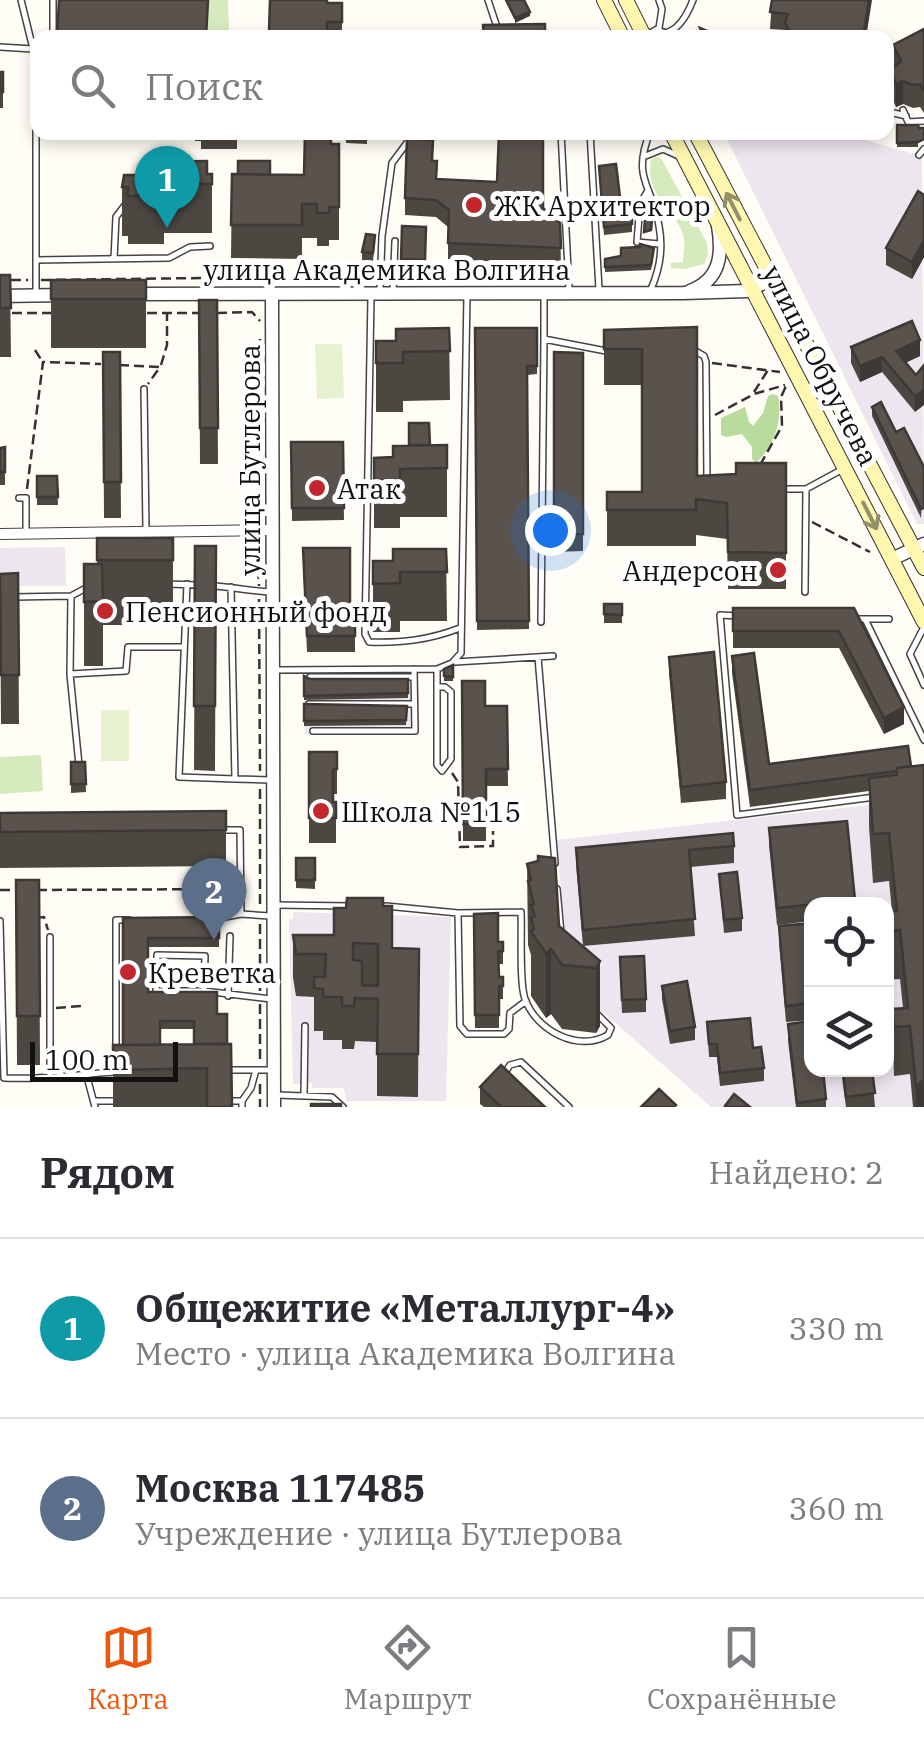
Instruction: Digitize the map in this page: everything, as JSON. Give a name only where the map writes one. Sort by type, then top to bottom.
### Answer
[{"type":"main road","points":[[604,0],[619,30]]},
{"type":"main road","points":[[626,0],[646,30]]},
{"type":"main road","name":"улица Обручева","points":[[676,140],[924,625]]},
{"type":"main road","name":"улица Обручева","points":[[699,140],[919,546],[924,568]]},
{"type":"street","points":[[683,293],[702,286],[717,269],[721,250],[716,219]]},
{"type":"street","points":[[736,255],[749,257],[753,244]]},
{"type":"street","name":"улица Академика Волгина","points":[[120,294],[649,294],[753,289],[772,279]]},
{"type":"street","name":"улица Бутлерова","points":[[272,293],[274,530],[266,592],[274,670],[266,780],[268,912],[263,1070],[274,1101]]},
{"type":"street","points":[[0,296],[84,294]]},
{"type":"street","points":[[0,534],[274,530]]},
{"type":"street","points":[[892,559],[919,546]]},
{"type":"lane","points":[[21,0],[30,37]]},
{"type":"lane","points":[[53,30],[54,0]]},
{"type":"lane","points":[[488,0],[498,30],[512,29]]},
{"type":"lane","points":[[651,30],[662,9],[659,0]]},
{"type":"lane","points":[[675,30],[693,0]]},
{"type":"lane","points":[[0,46],[30,49]]},
{"type":"lane","points":[[894,60],[912,52]]},
{"type":"lane","points":[[894,112],[904,113],[908,122],[924,122]]},
{"type":"lane","points":[[409,140],[392,162],[382,236],[365,634],[369,642],[403,643],[433,638],[461,627]]},
{"type":"lane","points":[[561,140],[569,295]]},
{"type":"lane","points":[[590,140],[599,294]]},
{"type":"lane","points":[[647,140],[642,157],[647,192],[660,224],[660,266],[649,294]]},
{"type":"lane","points":[[36,142],[36,295]]},
{"type":"lane","points":[[642,157],[662,148],[685,158]]},
{"type":"lane","points":[[647,192],[640,204],[638,242],[660,244]]},
{"type":"lane","points":[[114,259],[116,217],[127,203]]},
{"type":"lane","points":[[381,294],[395,240]]},
{"type":"lane","points":[[36,260],[169,258],[190,247],[210,246]]},
{"type":"lane","points":[[310,677],[414,673],[437,669],[462,653],[467,294]]},
{"type":"lane","points":[[541,622],[544,294]]},
{"type":"lane","points":[[544,338],[598,351],[618,350]]},
{"type":"lane","points":[[684,349],[699,352],[706,362],[707,490]]},
{"type":"lane","points":[[144,390],[146,532]]},
{"type":"lane","points":[[772,490],[806,489],[845,468]]},
{"type":"lane","points":[[805,592],[806,489]]},
{"type":"lane","points":[[23,498],[26,534]]},
{"type":"lane","points":[[168,584],[231,586],[240,592],[266,592]]},
{"type":"lane","points":[[187,584],[179,778],[266,780]]},
{"type":"lane","points":[[0,597],[72,596],[91,585]]},
{"type":"lane","points":[[231,586],[235,779]]},
{"type":"lane","points":[[72,596],[70,674],[78,765]]},
{"type":"lane","points":[[756,616],[720,615],[737,815],[875,798]]},
{"type":"lane","points":[[846,618],[889,619]]},
{"type":"lane","points":[[865,619],[924,740]]},
{"type":"lane","points":[[924,625],[910,654],[924,685]]},
{"type":"lane","points":[[70,674],[126,671],[128,647],[183,647]]},
{"type":"lane","points":[[452,662],[552,656]]},
{"type":"lane","points":[[538,657],[555,869]]},
{"type":"lane","points":[[437,669],[437,687],[437,765],[442,771],[451,759],[451,692],[437,687]]},
{"type":"lane","points":[[274,670],[414,673]]},
{"type":"lane","points":[[313,731],[415,731],[414,673]]},
{"type":"lane","points":[[309,704],[414,704]]},
{"type":"lane","points":[[220,830],[240,830],[242,914]]},
{"type":"lane","points":[[557,888],[562,946]]},
{"type":"lane","points":[[205,919],[358,906]]},
{"type":"lane","points":[[376,906],[521,912],[526,1001],[562,1039],[606,1037],[610,1026],[583,1001]]},
{"type":"lane","points":[[458,912],[462,1030],[467,1034],[504,1034],[510,1014],[526,1001]]},
{"type":"lane","points":[[116,1054],[116,920],[139,920]]},
{"type":"lane","points":[[0,921],[4,1078],[43,1080],[50,1076],[88,1077],[116,1072]]},
{"type":"lane","points":[[228,996],[230,936]]},
{"type":"lane","points":[[50,937],[50,1076]]},
{"type":"lane","points":[[204,991],[205,956],[157,954],[156,991],[204,991],[267,999]]},
{"type":"lane","points":[[304,1096],[305,1026]]},
{"type":"lane","points":[[516,1085],[504,1074],[510,1065],[521,1062],[569,1107]]},
{"type":"lane","points":[[216,1070],[263,1070]]},
{"type":"lane","points":[[223,1101],[242,1104],[263,1070]]},
{"type":"lane","points":[[88,1077],[95,1104],[132,1101]]},
{"type":"lane","points":[[274,1101],[332,1097],[343,1107]]},
{"type":"path","points":[[145,258],[145,278]]},
{"type":"path","points":[[0,280],[288,277]]},
{"type":"path","points":[[148,313],[252,312],[260,321]]},
{"type":"path","points":[[0,314],[56,313]]},
{"type":"path","points":[[144,390],[160,367],[167,345],[167,313]]},
{"type":"path","points":[[260,341],[257,531],[266,592],[268,912],[260,1107]]},
{"type":"path","points":[[23,498],[42,362],[35,350]]},
{"type":"path","points":[[42,362],[101,364]]},
{"type":"path","points":[[706,362],[780,372]]},
{"type":"path","points":[[121,365],[160,367]]},
{"type":"path","points":[[754,394],[768,370]]},
{"type":"path","points":[[706,420],[754,394],[786,384],[781,397],[782,426],[757,470]]},
{"type":"path","points":[[806,519],[870,552]]},
{"type":"path","points":[[448,767],[458,782],[460,847],[493,846],[493,831]]},
{"type":"path","points":[[0,890],[240,890]]},
{"type":"path","points":[[30,918],[44,917],[50,937]]},
{"type":"path","points":[[50,1008],[82,1006]]},
{"type":"shaded area","points":[[727,140],[865,140],[922,156],[924,524],[917,524]]},
{"type":"shaded area","points":[[65,547],[66,586],[0,586],[0,548]]},
{"type":"shaded area","points":[[418,672],[419,734],[305,735],[304,673]]},
{"type":"shaded area","points":[[923,799],[924,1107],[711,1107],[571,984],[556,840]]},
{"type":"shaded area","points":[[293,912],[451,917],[446,1101],[346,1101],[344,1088],[293,1084],[289,919],[293,919]]},
{"type":"green space","points":[[208,0],[228,0],[229,30],[207,30]]},
{"type":"green space","points":[[661,158],[707,243],[704,264],[671,268],[671,263],[683,262],[684,238],[652,183],[651,159]]},
{"type":"green space","points":[[315,344],[342,344],[344,398],[317,399]]},
{"type":"green space","points":[[768,396],[778,396],[778,424],[772,441],[756,463],[752,447],[742,434],[721,435],[721,418],[745,407],[753,426],[763,413]]},
{"type":"green space","points":[[101,710],[129,710],[129,761],[101,761]]},
{"type":"green space","points":[[41,755],[43,791],[0,794],[0,757]]},
{"type":"building","points":[[59,0],[208,0],[206,30],[57,30]]},
{"type":"building","points":[[270,0],[342,3],[342,22],[327,22],[327,30],[269,30]]},
{"type":"building","points":[[506,0],[524,0],[530,12],[515,18]]},
{"type":"building","points":[[772,0],[869,0],[864,30],[788,30],[785,23],[788,14],[770,12]]},
{"type":"building","points":[[545,24],[545,30],[483,30],[483,25]]},
{"type":"building","points":[[924,29],[924,90],[920,84],[896,84],[894,67],[901,61],[894,44]]},
{"type":"building","points":[[897,125],[924,128],[924,139],[897,143]]},
{"type":"building","points":[[305,140],[331,140],[331,144],[339,144],[339,207],[329,207],[329,213],[317,213],[317,204],[302,204],[302,225],[231,225],[232,174],[304,175]]},
{"type":"building","name":"ЖК Архитектор","points":[[407,140],[433,140],[436,179],[497,182],[499,140],[543,140],[543,208],[560,223],[561,248],[448,243],[449,210],[436,200],[405,198]]},
{"type":"building","points":[[207,161],[212,184],[164,184],[164,195],[128,196],[128,187],[122,187],[124,175],[147,175],[146,162]]},
{"type":"building","points":[[238,161],[270,161],[270,175],[238,174]]},
{"type":"building","points":[[616,164],[622,214],[632,215],[632,224],[604,227],[599,166]]},
{"type":"building","points":[[918,191],[924,195],[924,240],[912,262],[886,248]]},
{"type":"building","points":[[645,219],[652,220],[651,230],[644,232]]},
{"type":"building","points":[[402,226],[426,227],[425,260],[401,259]]},
{"type":"building","points":[[366,234],[375,235],[373,253],[362,252]]},
{"type":"building","points":[[640,244],[654,248],[651,265],[605,267],[605,259],[621,256],[621,248]]},
{"type":"building","points":[[0,275],[10,275],[11,308],[0,308]]},
{"type":"building","points":[[51,280],[146,280],[146,299],[51,299]]},
{"type":"building","points":[[199,300],[217,300],[218,428],[200,428]]},
{"type":"building","points":[[912,321],[920,340],[896,351],[916,375],[924,365],[924,390],[915,396],[882,357],[860,366],[851,347]]},
{"type":"building","points":[[697,327],[697,476],[736,474],[736,463],[786,463],[786,553],[728,552],[727,503],[696,499],[696,510],[607,510],[607,492],[642,492],[642,349],[604,349],[604,330]]},
{"type":"building","points":[[449,328],[450,351],[403,352],[403,363],[376,363],[376,341],[396,341],[396,329]]},
{"type":"building","points":[[475,328],[537,328],[537,366],[527,366],[529,621],[477,621]]},
{"type":"building","points":[[103,352],[120,352],[121,482],[104,482]]},
{"type":"building","points":[[554,352],[583,353],[583,534],[554,535]]},
{"type":"building","points":[[881,402],[896,432],[904,428],[924,467],[924,508],[921,509],[872,407]]},
{"type":"building","points":[[409,423],[429,423],[430,445],[409,445]]},
{"type":"building","name":"Атак","points":[[291,442],[343,442],[344,508],[292,508]]},
{"type":"building","points":[[447,445],[447,468],[400,469],[400,480],[374,480],[374,458],[393,457],[393,446]]},
{"type":"building","points":[[5,447],[5,472],[0,472],[0,448]]},
{"type":"building","points":[[37,476],[57,476],[58,497],[37,497]]},
{"type":"building","points":[[97,538],[173,538],[173,560],[97,560]]},
{"type":"building","points":[[195,546],[216,546],[215,706],[194,706]]},
{"type":"building","points":[[303,548],[350,548],[350,617],[355,617],[355,636],[307,636]]},
{"type":"building","points":[[393,549],[446,549],[447,572],[400,572],[400,583],[373,584],[373,561],[393,561]]},
{"type":"building","points":[[84,564],[102,564],[103,601],[84,602]]},
{"type":"building","points":[[18,573],[19,675],[1,675],[0,574]]},
{"type":"building","points":[[604,604],[622,604],[622,615],[604,614]]},
{"type":"building","points":[[733,608],[854,608],[904,707],[884,718],[839,631],[733,631]]},
{"type":"building","points":[[714,652],[726,782],[681,787],[669,657]]},
{"type":"building","points":[[754,653],[769,764],[908,746],[911,766],[750,790],[732,656]]},
{"type":"building","points":[[453,665],[453,677],[444,676],[444,669]]},
{"type":"building","points":[[304,676],[408,679],[408,693],[304,696]]},
{"type":"building","points":[[462,681],[485,681],[485,706],[507,706],[508,769],[486,769],[486,824],[463,824]]},
{"type":"building","points":[[304,704],[407,706],[406,720],[304,721]]},
{"type":"building","points":[[309,752],[337,752],[337,769],[333,770],[336,818],[309,818]]},
{"type":"building","points":[[71,762],[85,762],[86,784],[71,784]]},
{"type":"building","points":[[924,765],[924,1080],[916,1086],[910,1026],[894,1027],[894,1009],[908,1008],[900,930],[894,931],[897,911],[889,833],[873,834],[869,778],[897,775],[897,768]]},
{"type":"building","points":[[226,811],[226,830],[0,832],[0,813]]},
{"type":"building","points":[[847,821],[855,897],[804,897],[804,905],[777,908],[769,828]]},
{"type":"building","points":[[733,833],[734,846],[689,850],[695,919],[583,930],[576,848]]},
{"type":"building","points":[[538,856],[555,858],[559,926],[600,961],[596,968],[562,965],[551,949],[546,953],[531,932],[531,917],[535,916],[527,864],[538,861]]},
{"type":"building","points":[[296,858],[315,858],[315,880],[296,880]]},
{"type":"building","points":[[737,872],[742,918],[724,920],[719,874]]},
{"type":"building","points":[[16,880],[39,880],[40,1016],[17,1016]]},
{"type":"building","points":[[347,898],[383,898],[383,906],[392,906],[392,948],[419,949],[418,1054],[377,1054],[378,999],[355,998],[354,1006],[342,1006],[342,997],[323,997],[323,989],[314,988],[314,977],[325,977],[326,954],[296,954],[293,935],[334,935],[334,908],[346,908]],"holes":[[[353,943],[378,944],[378,986],[362,985],[362,961],[353,960]]]},
{"type":"building","points":[[498,913],[498,942],[503,942],[503,951],[498,951],[499,977],[503,977],[503,986],[499,986],[499,1015],[475,1015],[474,914]]},
{"type":"building","points":[[219,917],[219,938],[148,938],[148,992],[217,992],[217,1014],[227,1014],[227,1044],[194,1044],[194,1021],[160,1021],[160,1045],[123,1045],[123,918]]},
{"type":"building","points":[[804,924],[804,1004],[786,1006],[779,926]]},
{"type":"building","points":[[644,956],[646,999],[622,1000],[620,957]]},
{"type":"building","points":[[687,981],[695,1027],[670,1031],[662,986]]},
{"type":"building","points":[[750,1018],[753,1048],[761,1047],[764,1068],[720,1073],[717,1044],[709,1044],[707,1022]]},
{"type":"building","points":[[804,1022],[804,1077],[824,1077],[826,1099],[797,1103],[788,1024]]},
{"type":"building","points":[[231,1044],[232,1107],[207,1107],[207,1068],[113,1070],[113,1045]]},
{"type":"building","points":[[501,1065],[545,1107],[501,1107],[480,1087]]},
{"type":"building","points":[[844,1077],[873,1077],[875,1093],[846,1097]]},
{"type":"building","points":[[659,1089],[676,1105],[641,1107]]},
{"type":"building","points":[[734,1094],[750,1107],[726,1107]]},
{"type":"building","points":[[341,1104],[341,1107],[311,1107]]},
{"type":"place","name":"ЖК Архитектор","points":[[474,205]]},
{"type":"place","name":"Общежитие «Металлург-4»","points":[[167,228]]},
{"type":"place","name":"Атак","points":[[317,488]]},
{"type":"place","name":"Андерсон","points":[[778,570]]},
{"type":"place","name":"Пенсионный фонд","points":[[105,611]]},
{"type":"place","name":"Школа №115","points":[[321,811]]},
{"type":"place","name":"Москва 117485","points":[[214,940]]},
{"type":"place","name":"Креветка","points":[[128,972]]}]
